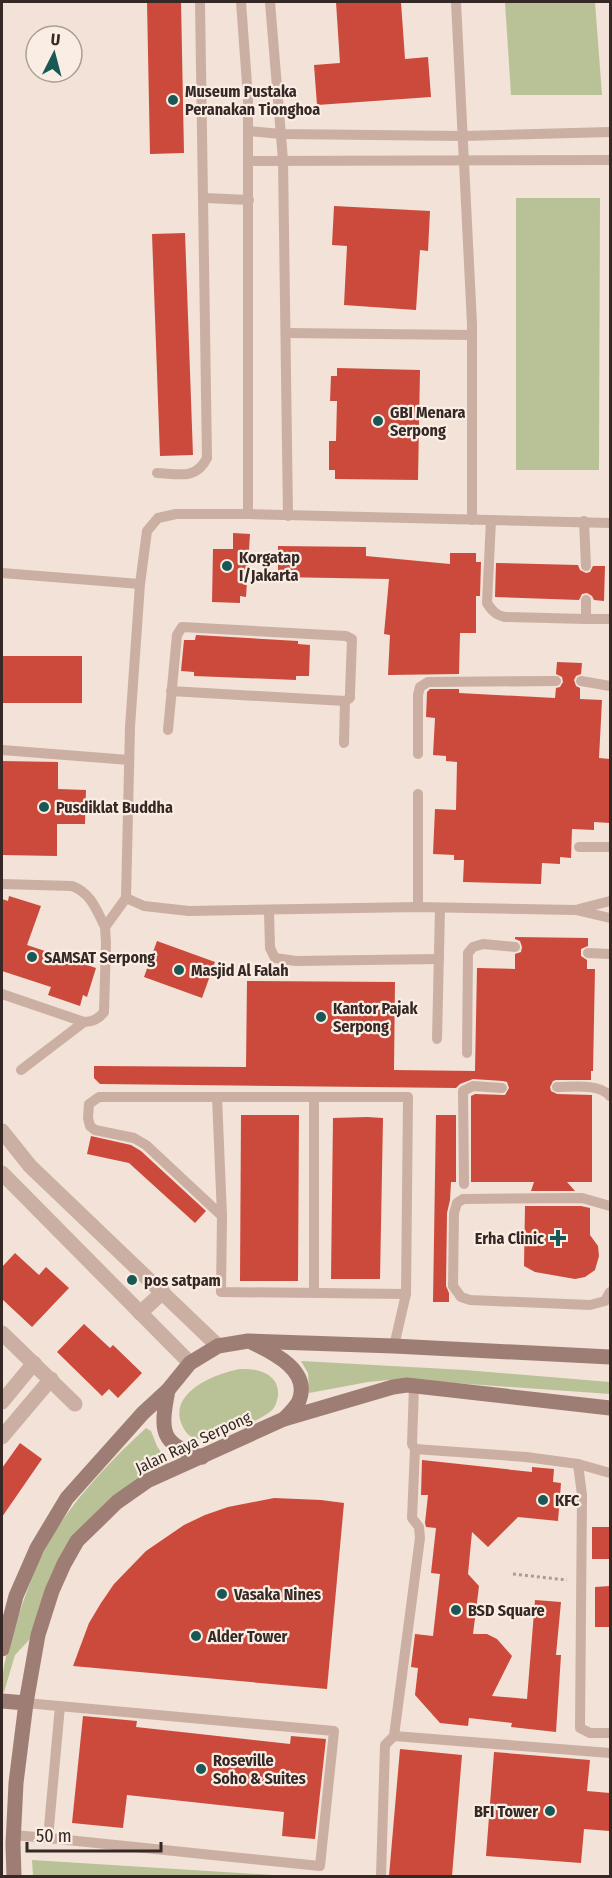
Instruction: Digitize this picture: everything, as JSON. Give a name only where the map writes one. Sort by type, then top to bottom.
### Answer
[{"type":"main road","name":"Jalan Raya Serpong","points":[[2,1649],[16,1596],[37,1548],[67,1498],[143,1413],[168,1390],[190,1363],[218,1346],[248,1341],[394,1346],[610,1358]]},
{"type":"main road","points":[[248,1341],[283,1359],[294,1370],[298,1378],[299,1401],[284,1419]]},
{"type":"main road","name":"Jalan Raya Serpong","points":[[14,1876],[13,1835],[16,1783],[26,1703],[43,1615],[63,1564],[77,1541],[117,1502],[147,1481],[284,1419],[407,1385],[610,1408]]},
{"type":"main road","points":[[168,1390],[164,1421],[166,1434],[173,1445],[202,1457]]},
{"type":"main road","points":[[2,1701],[26,1703]]},
{"type":"street","points":[[2,1131],[30,1166],[218,1346]]},
{"type":"street","points":[[2,1173],[190,1363]]},
{"type":"street","points":[[140,1313],[163,1293]]},
{"type":"street","points":[[2,1333],[75,1404]]},
{"type":"street","points":[[2,1402],[34,1363]]},
{"type":"street","points":[[2,1437],[51,1379]]},
{"type":"lane","points":[[157,473],[193,474],[201,470],[207,459],[205,198],[200,2]]},
{"type":"lane","points":[[241,2],[249,98],[248,514]]},
{"type":"lane","points":[[270,2],[283,160],[288,516]]},
{"type":"lane","points":[[456,2],[472,335],[472,520]]},
{"type":"lane","points":[[249,131],[281,134],[463,136],[610,132]]},
{"type":"lane","points":[[249,161],[610,160]]},
{"type":"lane","points":[[205,198],[249,200]]},
{"type":"lane","points":[[286,333],[472,335]]},
{"type":"lane","points":[[105,927],[126,898],[129,760],[140,584],[147,531],[158,518],[176,514],[248,514],[610,523]]},
{"type":"lane","points":[[491,520],[487,603],[497,615],[610,619]]},
{"type":"lane","points":[[584,521],[586,566]]},
{"type":"lane","points":[[2,573],[140,584]]},
{"type":"lane","points":[[586,600],[586,619]]},
{"type":"lane","points":[[168,730],[171,691],[177,635],[182,627],[322,634],[346,636],[352,639],[351,693],[350,698],[345,701],[171,691]]},
{"type":"lane","points":[[418,754],[417,695],[420,687],[428,682],[556,681]]},
{"type":"lane","points":[[581,681],[610,686]]},
{"type":"lane","points":[[344,742],[345,701]]},
{"type":"lane","points":[[2,750],[129,760]]},
{"type":"lane","points":[[418,794],[418,907]]},
{"type":"lane","points":[[579,847],[610,846]]},
{"type":"lane","points":[[2,884],[72,886],[83,890],[91,899],[105,927],[106,943],[104,1012],[95,1021],[84,1022],[2,994]]},
{"type":"lane","points":[[126,898],[144,906],[189,911],[418,907],[576,910],[610,918]]},
{"type":"lane","points":[[576,910],[610,901]]},
{"type":"lane","points":[[437,1039],[439,959],[444,908]]},
{"type":"lane","points":[[269,911],[270,948],[275,958],[296,962],[439,959]]},
{"type":"lane","points":[[467,1053],[468,953],[473,947],[483,944],[515,947]]},
{"type":"lane","points":[[588,953],[610,954]]},
{"type":"lane","points":[[21,1070],[84,1022]]},
{"type":"lane","points":[[464,1184],[463,1091],[473,1086],[502,1088]]},
{"type":"lane","points":[[557,1088],[590,1087],[606,1091],[610,1096]]},
{"type":"lane","points":[[222,1216],[146,1145],[134,1138],[95,1130],[90,1126],[88,1118],[90,1104],[99,1097],[408,1097],[406,1294],[394,1346]]},
{"type":"lane","points":[[217,1097],[222,1216],[221,1292],[406,1294]]},
{"type":"lane","points":[[314,1097],[314,1293]]},
{"type":"lane","points":[[610,1206],[582,1198],[463,1199],[457,1203],[454,1213],[453,1287],[461,1297],[470,1300],[590,1305],[605,1301],[610,1292]]},
{"type":"lane","points":[[381,1876],[385,1745],[394,1736],[420,1538],[419,1527],[412,1518],[415,1449],[412,1444],[414,1386]]},
{"type":"lane","points":[[415,1449],[526,1457],[578,1464],[610,1473]]},
{"type":"lane","points":[[578,1464],[582,1495],[580,1728],[590,1733],[610,1733]]},
{"type":"lane","points":[[13,1835],[320,1866],[334,1731],[26,1703]]},
{"type":"lane","points":[[48,1838],[60,1706]]},
{"type":"lane","points":[[394,1736],[610,1753]]},
{"type":"path","points":[[513,1574],[582,1581]]},
{"type":"green space","points":[[505,2],[595,2],[602,95],[511,95]]},
{"type":"green space","points":[[516,198],[600,198],[599,470],[516,470]]},
{"type":"green space","points":[[301,1361],[465,1370],[610,1382],[610,1394],[399,1379],[368,1382],[309,1393],[308,1373]]},
{"type":"green space","points":[[240,1369],[260,1371],[272,1378],[278,1388],[274,1408],[252,1423],[222,1435],[203,1439],[190,1436],[180,1419],[180,1408],[185,1398],[204,1382]]},
{"type":"green space","points":[[146,1428],[151,1431],[157,1446],[169,1464],[97,1514],[30,1639],[15,1655],[2,1693],[4,1667],[10,1643],[31,1580],[46,1546],[84,1493],[107,1466]]},
{"type":"green space","points":[[32,1860],[290,1876],[33,1876]]},
{"type":"building","points":[[147,2],[181,2],[184,153],[150,154]]},
{"type":"building","points":[[336,2],[401,2],[405,59],[428,57],[431,97],[317,105],[314,65],[340,63]]},
{"type":"building","points":[[334,206],[430,211],[428,251],[420,250],[416,310],[344,305],[347,246],[332,245]]},
{"type":"building","points":[[185,233],[193,455],[160,456],[152,234]]},
{"type":"building","name":"GBI Menara Serpong","points":[[337,368],[420,370],[418,480],[335,479],[335,470],[329,470],[329,441],[336,441],[337,401],[330,401],[331,376],[337,376]]},
{"type":"building","name":"Korgatap I/Jakarta","points":[[233,533],[250,534],[246,597],[240,596],[240,603],[212,602],[213,549],[233,549]]},
{"type":"building","points":[[278,546],[366,547],[366,556],[450,564],[450,553],[476,553],[476,562],[481,562],[480,596],[476,596],[476,633],[460,633],[459,674],[388,675],[390,635],[384,634],[389,579],[278,577]]},
{"type":"building","points":[[496,563],[578,565],[580,570],[586,573],[590,572],[593,566],[605,566],[604,601],[594,600],[587,593],[582,594],[579,600],[495,597]]},
{"type":"building","points":[[196,635],[298,641],[298,644],[310,645],[309,676],[296,676],[296,680],[194,676],[194,672],[181,671],[184,640],[195,640]]},
{"type":"building","points":[[2,656],[82,656],[82,703],[2,703]]},
{"type":"building","points":[[557,662],[582,663],[581,674],[574,680],[576,686],[580,688],[580,699],[602,700],[599,758],[610,759],[610,823],[594,822],[594,830],[572,829],[571,858],[560,857],[560,864],[542,863],[541,884],[463,882],[464,860],[454,860],[454,855],[433,854],[435,809],[456,810],[457,762],[446,761],[446,756],[433,755],[435,718],[426,717],[427,692],[430,689],[459,689],[459,693],[555,698],[556,688],[560,687],[563,682],[562,677],[556,674]]},
{"type":"building","name":"Pusdiklat Buddha","points":[[2,761],[58,762],[58,789],[86,790],[85,824],[57,824],[57,856],[2,855]]},
{"type":"building","name":"SAMSAT Serpong","points":[[9,896],[41,906],[27,945],[96,968],[87,997],[83,995],[80,1006],[48,995],[51,987],[2,971],[2,899],[8,901]]},
{"type":"building","points":[[515,937],[588,938],[588,946],[581,949],[581,956],[587,960],[587,969],[595,969],[591,1080],[556,1080],[550,1087],[551,1091],[557,1094],[592,1095],[592,1182],[567,1182],[575,1191],[531,1191],[534,1182],[471,1182],[471,1096],[475,1094],[505,1095],[509,1088],[507,1082],[503,1081],[473,1079],[456,1088],[100,1084],[94,1078],[94,1066],[246,1067],[247,981],[395,982],[394,1070],[475,1071],[477,968],[515,969],[515,954],[521,952],[522,947],[520,941]]},
{"type":"building","name":"Masjid Al Falah","points":[[157,941],[215,962],[202,998],[144,977]]},
{"type":"building","points":[[241,1115],[299,1115],[298,1281],[240,1281]]},
{"type":"building","points":[[436,1115],[456,1115],[456,1182],[451,1182],[447,1213],[446,1286],[449,1302],[433,1302]]},
{"type":"building","points":[[333,1118],[383,1118],[380,1279],[331,1279]]},
{"type":"building","points":[[91,1136],[131,1145],[141,1151],[206,1211],[195,1223],[129,1163],[87,1154]]},
{"type":"building","name":"Erha Clinic","points":[[525,1206],[590,1208],[590,1235],[598,1246],[599,1256],[595,1270],[585,1277],[575,1279],[535,1272],[524,1266]]},
{"type":"building","points":[[15,1253],[39,1275],[46,1267],[69,1288],[32,1327],[2,1299],[2,1267]]},
{"type":"building","points":[[84,1324],[110,1348],[113,1345],[142,1373],[118,1398],[109,1389],[102,1396],[57,1352]]},
{"type":"building","points":[[20,1443],[42,1459],[2,1517],[2,1468]]},
{"type":"building","name":"BSD Square","points":[[422,1460],[532,1472],[532,1467],[554,1469],[553,1482],[561,1483],[558,1521],[518,1517],[488,1547],[472,1532],[468,1574],[479,1586],[473,1634],[487,1634],[497,1639],[512,1656],[492,1696],[527,1699],[535,1600],[561,1602],[556,1655],[561,1655],[556,1732],[511,1727],[512,1723],[469,1718],[468,1726],[440,1723],[415,1695],[418,1668],[411,1667],[415,1634],[433,1636],[440,1574],[431,1573],[436,1528],[426,1527],[425,1523],[428,1495],[421,1495]]},
{"type":"building","name":"Vasaka Nines","points":[[274,1498],[344,1503],[327,1689],[73,1666],[89,1623],[101,1603],[114,1584],[146,1551],[184,1525],[205,1515],[228,1507]]},
{"type":"building","points":[[592,1527],[610,1527],[610,1559],[592,1559]]},
{"type":"building","points":[[610,1586],[610,1627],[595,1627],[595,1587]]},
{"type":"building","name":"Roseville Soho & Suites","points":[[83,1716],[137,1721],[136,1727],[290,1744],[291,1736],[326,1739],[315,1839],[282,1836],[284,1812],[127,1795],[123,1828],[72,1823]]},
{"type":"building","points":[[400,1749],[462,1755],[452,1876],[389,1876]]},
{"type":"building","name":"BFI Tower","points":[[494,1752],[590,1760],[587,1791],[610,1793],[610,1831],[584,1829],[581,1863],[486,1856]]},
{"type":"place","name":"Museum Pustaka Peranakan Tionghoa","points":[[173,100]]},
{"type":"place","name":"GBI Menara Serpong","points":[[378,421]]},
{"type":"place","name":"Korgatap I/Jakarta","points":[[227,566]]},
{"type":"place","name":"Pusdiklat Buddha","points":[[44,807]]},
{"type":"place","name":"SAMSAT Serpong","points":[[32,957]]},
{"type":"place","name":"Masjid Al Falah","points":[[179,970]]},
{"type":"place","name":"Kantor Pajak Serpong","points":[[321,1017]]},
{"type":"place","name":"Erha Clinic","points":[[558,1238]]},
{"type":"place","name":"pos satpam","points":[[132,1280]]},
{"type":"place","name":"KFC","points":[[543,1500]]},
{"type":"place","name":"Vasaka Nines","points":[[222,1594]]},
{"type":"place","name":"BSD Square","points":[[456,1610]]},
{"type":"place","name":"Alder Tower","points":[[196,1636]]},
{"type":"place","name":"Roseville Soho & Suites","points":[[201,1769]]},
{"type":"place","name":"BFI Tower","points":[[550,1811]]}]
